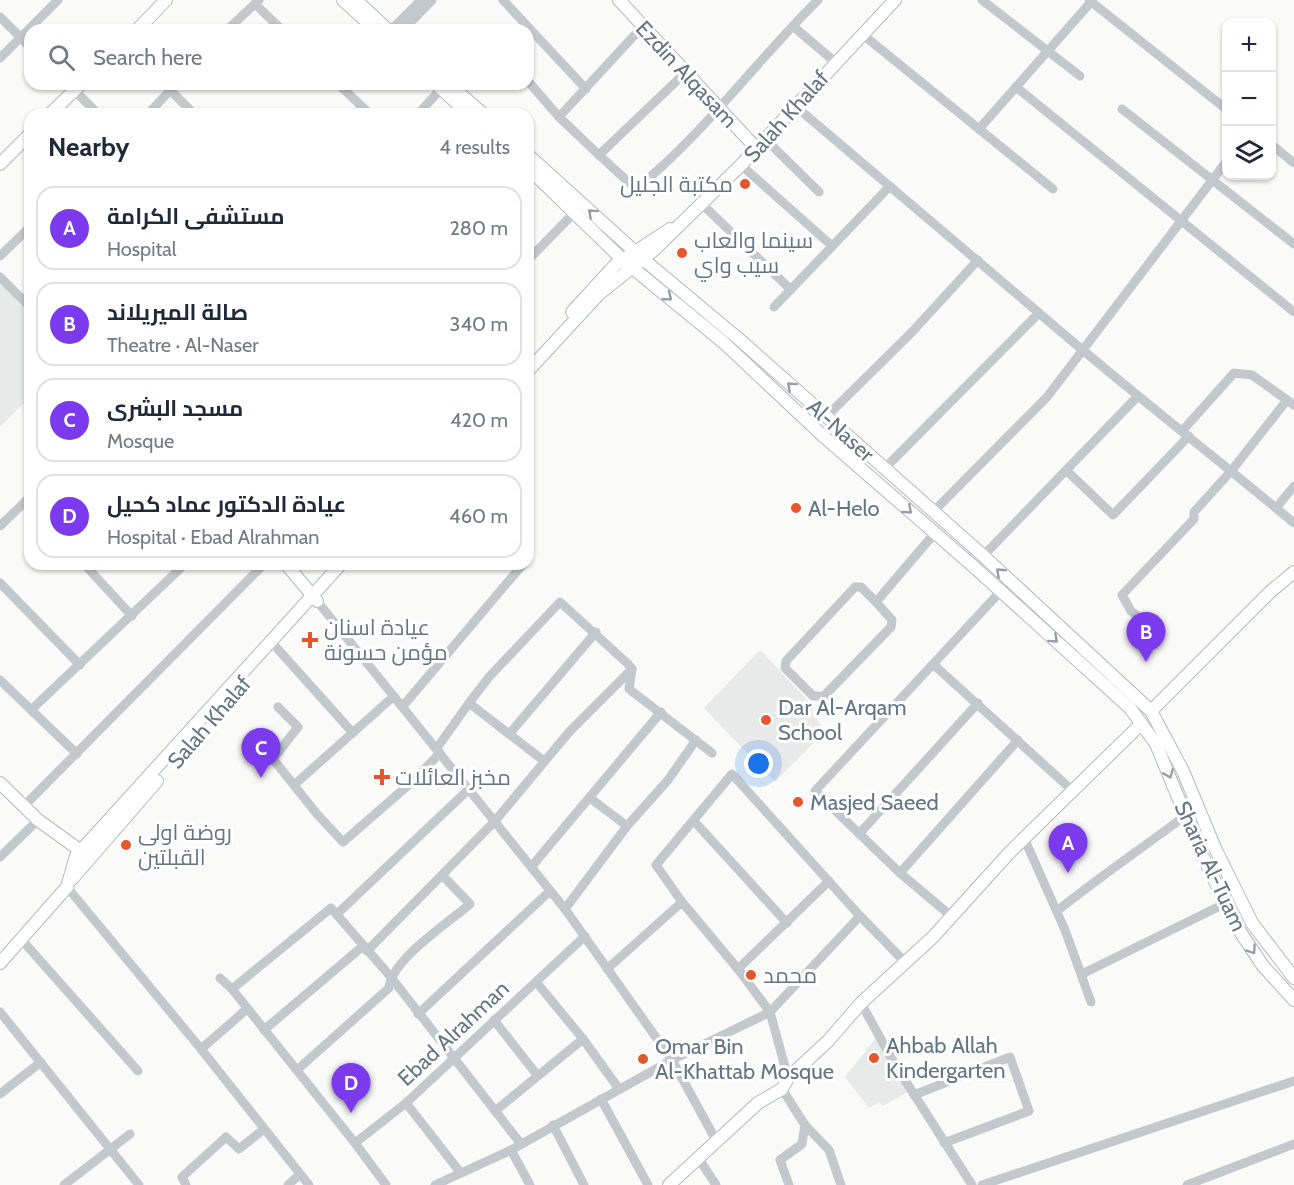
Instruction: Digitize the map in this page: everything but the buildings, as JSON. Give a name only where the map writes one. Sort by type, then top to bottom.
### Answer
[{"type":"main road","points":[[142,24],[166,0]]},
{"type":"main road","points":[[343,0],[369,24]]},
{"type":"main road","points":[[356,0],[383,24]]},
{"type":"main road","name":"Ezdin Alqasam","points":[[619,0],[719,106],[760,143]]},
{"type":"main road","name":"Salah Khalaf","points":[[534,354],[586,295],[623,260],[639,256],[702,204],[895,0]]},
{"type":"main road","points":[[55,108],[71,90]]},
{"type":"main road","points":[[446,90],[463,108]]},
{"type":"main road","points":[[448,90],[474,108]]},
{"type":"main road","points":[[0,164],[24,140]]},
{"type":"main road","name":"Al-Naser","points":[[534,160],[639,256],[983,556],[1151,711]]},
{"type":"main road","name":"Al-Naser","points":[[534,174],[623,260],[723,342],[1130,708],[1141,724]]},
{"type":"main road","name":"Salah Khalaf","points":[[534,364],[599,294],[633,268],[639,256]]},
{"type":"main road","points":[[291,570],[315,598]]},
{"type":"main road","name":"Salah Khalaf","points":[[0,963],[275,646],[336,570]]},
{"type":"main road","name":"Salah Khalaf","points":[[68,884],[76,856],[315,598],[345,570]]},
{"type":"main road","points":[[1151,711],[1270,592],[1294,572]]},
{"type":"main road","name":"Sharia Al-Tuam","points":[[1151,711],[1164,732],[1215,848],[1252,923],[1291,970]]},
{"type":"main road","points":[[669,1185],[758,1103],[785,1083],[828,1041],[861,1003],[951,916],[1024,838],[1074,792],[1141,724]]},
{"type":"main road","name":"Sharia Al-Tuam","points":[[1141,724],[1156,744],[1185,816],[1226,903],[1255,954],[1294,1000]]},
{"type":"main road","points":[[0,783],[38,820],[81,851]]},
{"type":"street","points":[[33,24],[58,0]]},
{"type":"street","points":[[396,24],[421,0]]},
{"type":"street","points":[[409,24],[432,0]]},
{"type":"street","points":[[503,0],[525,24]]},
{"type":"street","points":[[534,88],[559,117],[636,189],[661,169],[818,0]]},
{"type":"street","points":[[982,0],[1080,76]]},
{"type":"street","points":[[979,129],[1090,1],[1222,105]]},
{"type":"street","points":[[233,24],[257,2],[277,24]]},
{"type":"street","points":[[0,17],[24,41]]},
{"type":"street","points":[[559,117],[642,27]]},
{"type":"street","points":[[794,27],[835,62]]},
{"type":"street","points":[[0,58],[24,33]]},
{"type":"street","points":[[534,33],[586,89]]},
{"type":"street","points":[[862,33],[1053,189]]},
{"type":"street","points":[[599,155],[686,72]]},
{"type":"street","points":[[1016,87],[1294,312]]},
{"type":"street","points":[[77,90],[93,108]]},
{"type":"street","points":[[154,108],[170,90]]},
{"type":"street","points":[[175,90],[189,108]]},
{"type":"street","points":[[344,90],[364,108]]},
{"type":"street","points":[[422,108],[438,90]]},
{"type":"street","points":[[794,105],[1137,397],[1186,433],[1294,523]]},
{"type":"street","points":[[1122,110],[1294,244]]},
{"type":"street","points":[[760,143],[819,192]]},
{"type":"street","points":[[1276,148],[1294,163]]},
{"type":"street","points":[[741,165],[831,245]]},
{"type":"street","points":[[933,512],[1047,397],[1180,219],[1222,168]]},
{"type":"street","points":[[774,307],[889,187]]},
{"type":"street","points":[[702,204],[790,289]]},
{"type":"street","points":[[534,254],[574,213]]},
{"type":"street","points":[[0,256],[24,233]]},
{"type":"street","points":[[826,417],[912,332],[978,260]]},
{"type":"street","points":[[0,277],[24,301]]},
{"type":"street","points":[[884,469],[1039,313]]},
{"type":"street","points":[[1067,471],[1113,515],[1186,433],[1234,373],[1252,375],[1291,403],[1194,512],[1194,519],[1122,595],[1131,611],[1154,630]]},
{"type":"street","points":[[983,556],[1137,397]]},
{"type":"street","points":[[1276,508],[1294,486]]},
{"type":"street","points":[[0,526],[24,505]]},
{"type":"street","points":[[876,602],[934,534]]},
{"type":"street","points":[[90,570],[132,616]]},
{"type":"street","points":[[31,710],[178,570]]},
{"type":"street","points":[[24,806],[258,570]]},
{"type":"street","points":[[403,706],[518,570]]},
{"type":"street","points":[[0,583],[80,665]]},
{"type":"street","points":[[855,587],[861,587],[876,602],[892,620],[891,627],[824,696],[813,696],[785,668],[786,661],[855,587]]},
{"type":"street","points":[[951,916],[900,873],[815,791],[934,665],[999,592]]},
{"type":"street","points":[[315,598],[439,750],[468,790],[532,866],[585,936],[672,1060],[717,1142]]},
{"type":"street","points":[[278,707],[298,727],[273,759],[344,842],[413,782],[439,750],[489,677],[560,602],[596,632],[632,669]]},
{"type":"street","points":[[510,733],[596,632]]},
{"type":"street","points":[[275,646],[353,733]]},
{"type":"street","points":[[934,665],[1074,792]]},
{"type":"street","points":[[632,669],[628,689],[712,753]]},
{"type":"street","points":[[264,1030],[365,949],[442,875],[495,821],[544,761],[632,669]]},
{"type":"street","points":[[0,680],[77,754]]},
{"type":"street","points":[[294,785],[394,696]]},
{"type":"street","points":[[859,834],[978,703]]},
{"type":"street","points":[[469,704],[544,761]]},
{"type":"street","points":[[1141,724],[1151,711]]},
{"type":"street","points":[[532,866],[661,712]]},
{"type":"street","points":[[565,909],[627,826],[668,780],[696,740]]},
{"type":"street","points":[[900,873],[1018,740]]},
{"type":"street","points":[[841,1185],[828,1150],[805,1125],[785,1083],[770,1012],[738,969],[682,902],[656,865],[732,774],[860,916],[905,962]]},
{"type":"street","points":[[337,914],[468,790]]},
{"type":"street","points":[[590,798],[627,826]]},
{"type":"street","points":[[1057,911],[1101,876],[1123,863],[1185,816]]},
{"type":"street","points":[[0,857],[38,820]]},
{"type":"street","points":[[694,821],[787,923]]},
{"type":"street","points":[[1024,838],[1057,911],[1091,1002]]},
{"type":"street","points":[[297,1070],[389,988],[390,976],[412,952],[470,904],[442,875]]},
{"type":"street","points":[[738,969],[829,881]]},
{"type":"street","points":[[68,884],[309,1185]]},
{"type":"street","points":[[418,1014],[550,891]]},
{"type":"street","points":[[607,969],[682,902]]},
{"type":"street","points":[[1082,974],[1226,903]]},
{"type":"street","points":[[232,989],[331,908],[390,976],[521,1144]]},
{"type":"street","points":[[435,1185],[456,1178],[511,1150],[672,1060],[770,1012],[860,916]]},
{"type":"street","name":"Ebad Alrahman","points":[[355,1143],[406,1103],[585,936]]},
{"type":"street","points":[[21,939],[138,1071]]},
{"type":"street","points":[[220,978],[232,989],[297,1070],[386,1185]]},
{"type":"street","points":[[537,982],[620,1089]]},
{"type":"street","points":[[861,1003],[914,1095],[972,1185]]},
{"type":"street","points":[[201,1049],[247,1009]]},
{"type":"street","points":[[0,1012],[139,1185]]},
{"type":"street","points":[[494,1020],[537,1075]]},
{"type":"street","points":[[495,1111],[583,1039]]},
{"type":"street","points":[[914,1095],[1011,1057],[1029,1111],[944,1143]]},
{"type":"street","points":[[0,1094],[41,1062]]},
{"type":"street","points":[[982,1185],[1294,1081]]},
{"type":"street","points":[[601,1099],[648,1185]]},
{"type":"street","points":[[406,1103],[456,1178]]},
{"type":"street","points":[[553,1125],[584,1185]]},
{"type":"street","points":[[789,1185],[780,1160],[802,1144],[805,1125]]},
{"type":"street","points":[[186,1185],[182,1177],[226,1137],[239,1149],[264,1129]]},
{"type":"street","points":[[64,1185],[130,1134]]},
{"type":"street","points":[[1187,1185],[1294,1144]]},
{"type":"street","points":[[511,1150],[530,1185]]},
{"type":"street","points":[[699,1159],[716,1185]]},
{"type":"street","points":[[288,1185],[300,1174]]},
{"type":"shaded area","points":[[0,282],[24,308],[24,403],[0,427]]},
{"type":"shaded area","name":"Dar Al-Arqam School","points":[[760,650],[814,707],[812,712],[825,731],[775,782],[704,708]]},
{"type":"shaded area","name":"Ahbab Allah Kindergarten","points":[[876,1038],[908,1092],[883,1106],[879,1102],[869,1108],[845,1077]]},
{"type":"place","name":"مكتبة الجليل","points":[[745,184]]},
{"type":"place","name":"سينما والعاب سيب واي","points":[[682,253]]},
{"type":"place","name":"Al-Helo","points":[[796,508]]},
{"type":"place","name":"عيادة اسنان مؤمن حسونة","points":[[310,640]]},
{"type":"place","name":"صالة الميريلاند","points":[[1146,662]]},
{"type":"place","name":"Dar Al-Arqam School","points":[[766,720]]},
{"type":"place","name":"مخبز العائلات","points":[[382,777]]},
{"type":"place","name":"مسجد البشرى","points":[[261,778]]},
{"type":"place","name":"Masjed Saeed","points":[[798,802]]},
{"type":"place","name":"روضة اولى القبلتين","points":[[126,845]]},
{"type":"place","name":"مستشفى الكرامة","points":[[1068,873]]},
{"type":"place","name":"محمد","points":[[751,975]]},
{"type":"place","name":"Ahbab Allah Kindergarten","points":[[874,1058]]},
{"type":"place","name":"Omar Bin Al-Khattab Mosque","points":[[643,1059]]},
{"type":"place","name":"عيادة الدكتور عماد كحيل","points":[[351,1113]]}]
